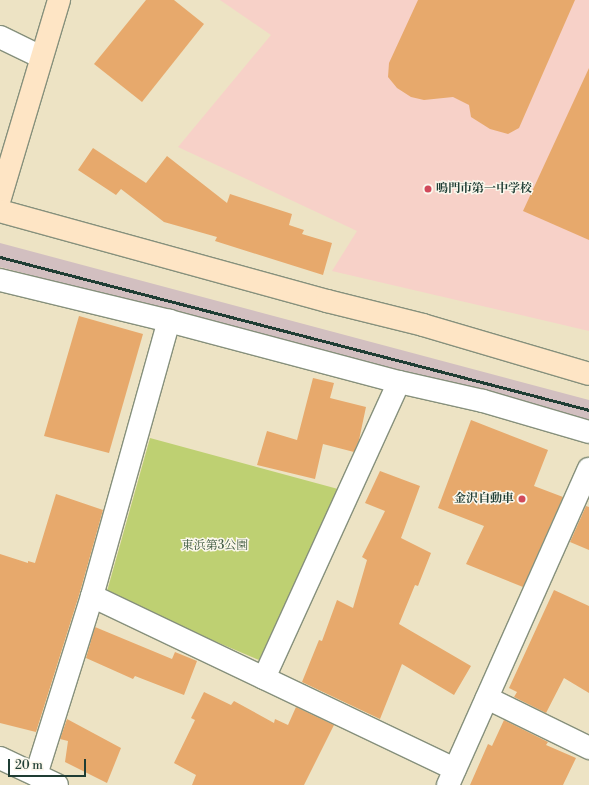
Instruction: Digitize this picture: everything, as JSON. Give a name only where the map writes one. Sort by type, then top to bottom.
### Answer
[{"type":"street","points":[[0,198],[59,0]]},
{"type":"street","points":[[0,37],[41,57]]},
{"type":"street","points":[[0,211],[327,301],[423,325],[589,374]]},
{"type":"street","points":[[0,280],[169,322],[398,382],[483,401],[589,432]]},
{"type":"street","points":[[36,775],[92,596],[169,322]]},
{"type":"street","points":[[264,678],[398,382]]},
{"type":"street","points":[[92,596],[264,678],[452,777],[589,469]]},
{"type":"street","points":[[487,698],[589,748]]},
{"type":"street","points":[[0,758],[57,785]]},
{"type":"shaded area","name":"鳴門市第一中学校","points":[[220,0],[589,0],[589,331],[332,271],[357,231],[178,147],[271,35]]},
{"type":"shaded area","points":[[0,243],[589,400],[589,421],[0,267]]},
{"type":"green space","name":"東浜第3公園","points":[[150,438],[338,489],[259,660],[106,595]]},
{"type":"building","points":[[146,0],[174,0],[204,24],[142,102],[94,64]]},
{"type":"building","points":[[418,0],[575,0],[519,128],[508,134],[490,129],[471,117],[469,105],[453,97],[424,100],[411,97],[397,88],[388,77],[389,63]]},
{"type":"building","points":[[589,68],[589,240],[523,211]]},
{"type":"building","points":[[93,148],[146,183],[167,156],[227,203],[230,194],[292,214],[289,225],[304,230],[302,234],[332,243],[323,275],[215,241],[217,237],[164,222],[121,189],[116,195],[78,170]]},
{"type":"building","points":[[79,316],[143,334],[109,453],[44,436]]},
{"type":"building","points":[[313,378],[334,383],[330,398],[366,407],[359,440],[354,452],[323,444],[315,479],[257,465],[267,431],[297,440]]},
{"type":"building","points":[[471,420],[548,450],[534,486],[563,497],[523,587],[466,564],[484,526],[438,508]]},
{"type":"building","points":[[380,471],[420,486],[401,538],[431,553],[418,586],[415,585],[399,624],[471,666],[454,695],[402,664],[380,719],[302,682],[319,640],[322,641],[337,600],[353,608],[367,560],[362,557],[385,511],[365,503]]},
{"type":"building","points":[[56,494],[103,510],[80,592],[36,732],[0,723],[0,554],[28,563],[28,561],[35,563]]},
{"type":"building","points":[[586,506],[589,507],[589,550],[570,542]]},
{"type":"building","points":[[554,590],[589,606],[589,693],[564,678],[546,713],[514,697],[517,692],[509,688]]},
{"type":"building","points":[[95,627],[172,659],[175,652],[197,661],[184,695],[135,676],[133,679],[86,658]]},
{"type":"building","points":[[204,692],[231,705],[234,701],[274,723],[275,719],[288,725],[296,707],[334,725],[304,785],[192,785],[196,775],[174,763],[195,720],[191,718]]},
{"type":"building","points":[[67,719],[121,748],[107,783],[65,762],[68,741],[60,739]]},
{"type":"building","points":[[504,720],[548,742],[546,745],[576,758],[563,785],[470,785],[488,744],[492,746]]},
{"type":"railway","points":[[0,257],[589,410]]},
{"type":"place","name":"鳴門市第一中学校","points":[[428,189]]},
{"type":"place","name":"金沢自動車","points":[[522,499]]}]
